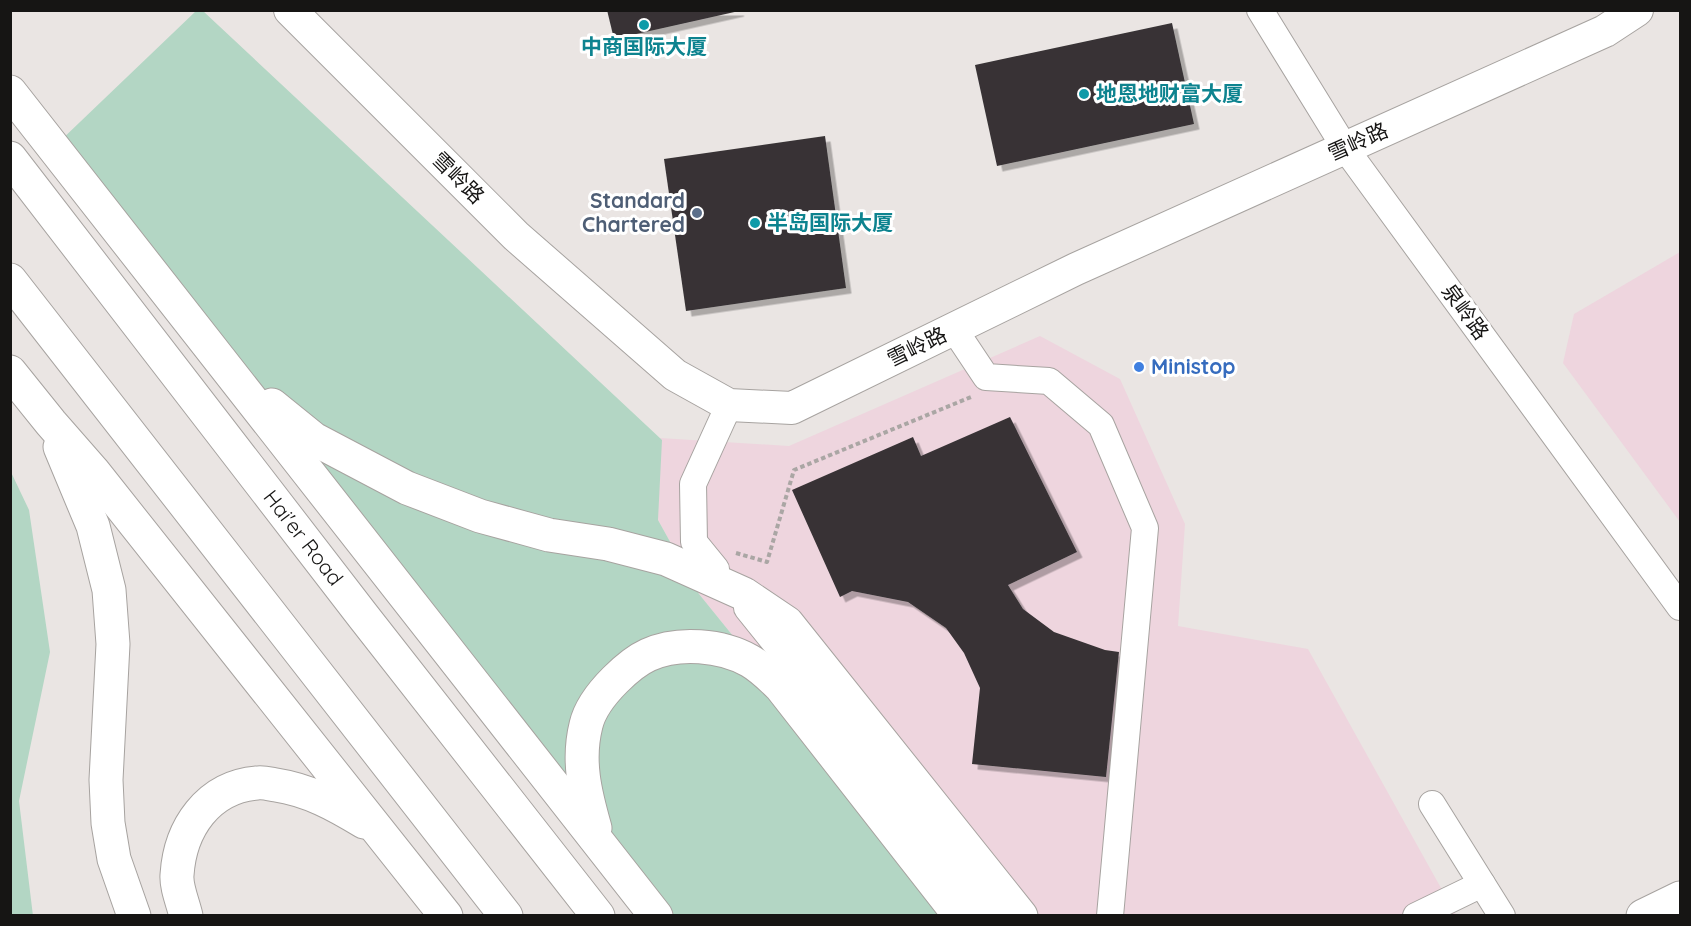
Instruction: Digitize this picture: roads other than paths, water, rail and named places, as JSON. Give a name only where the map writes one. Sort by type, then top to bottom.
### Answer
[{"type":"main road","points":[[10,92],[656,915]]},
{"type":"main road","name":"Hai'er Road","points":[[10,158],[356,607],[598,915]]},
{"type":"main road","points":[[10,280],[506,915]]},
{"type":"main road","points":[[228,370],[314,439],[407,488],[480,516],[549,535],[608,544],[666,560],[744,594],[787,623],[1021,915]]},
{"type":"main road","points":[[10,372],[93,471],[446,915]]},
{"type":"main road","points":[[51,423],[93,526],[109,590],[113,644],[106,780],[108,823],[114,858],[134,915]]},
{"type":"main road","points":[[600,844],[584,788],[581,755],[586,723],[602,693],[622,673],[648,655],[678,647],[708,648],[750,661],[782,687],[960,915]]},
{"type":"main road","points":[[186,915],[176,877],[183,842],[202,809],[222,792],[258,783],[293,787],[333,803],[382,834]]},
{"type":"main road","points":[[1642,915],[1680,898]]},
{"type":"street","name":"雪岭路","points":[[290,10],[516,236],[675,375],[729,405],[792,408],[1076,269],[1605,31],[1637,10]]},
{"type":"street","name":"泉岭路","points":[[1260,10],[1345,148],[1680,606]]},
{"type":"street","points":[[954,329],[986,377],[1049,381],[1101,425],[1145,528],[1110,915]]},
{"type":"street","points":[[716,569],[694,542],[693,484],[729,405]]},
{"type":"street","points":[[747,608],[994,915]]},
{"type":"street","points":[[1432,804],[1502,915]]},
{"type":"street","points":[[1416,915],[1482,884]]},
{"type":"place","name":"中商国际大厦","points":[[644,25]]},
{"type":"place","name":"地恩地财富大厦","points":[[1084,94]]},
{"type":"place","name":"Standard Chartered","points":[[697,213]]},
{"type":"place","name":"半岛国际大厦","points":[[755,223]]},
{"type":"place","name":"Ministop","points":[[1139,367]]}]
